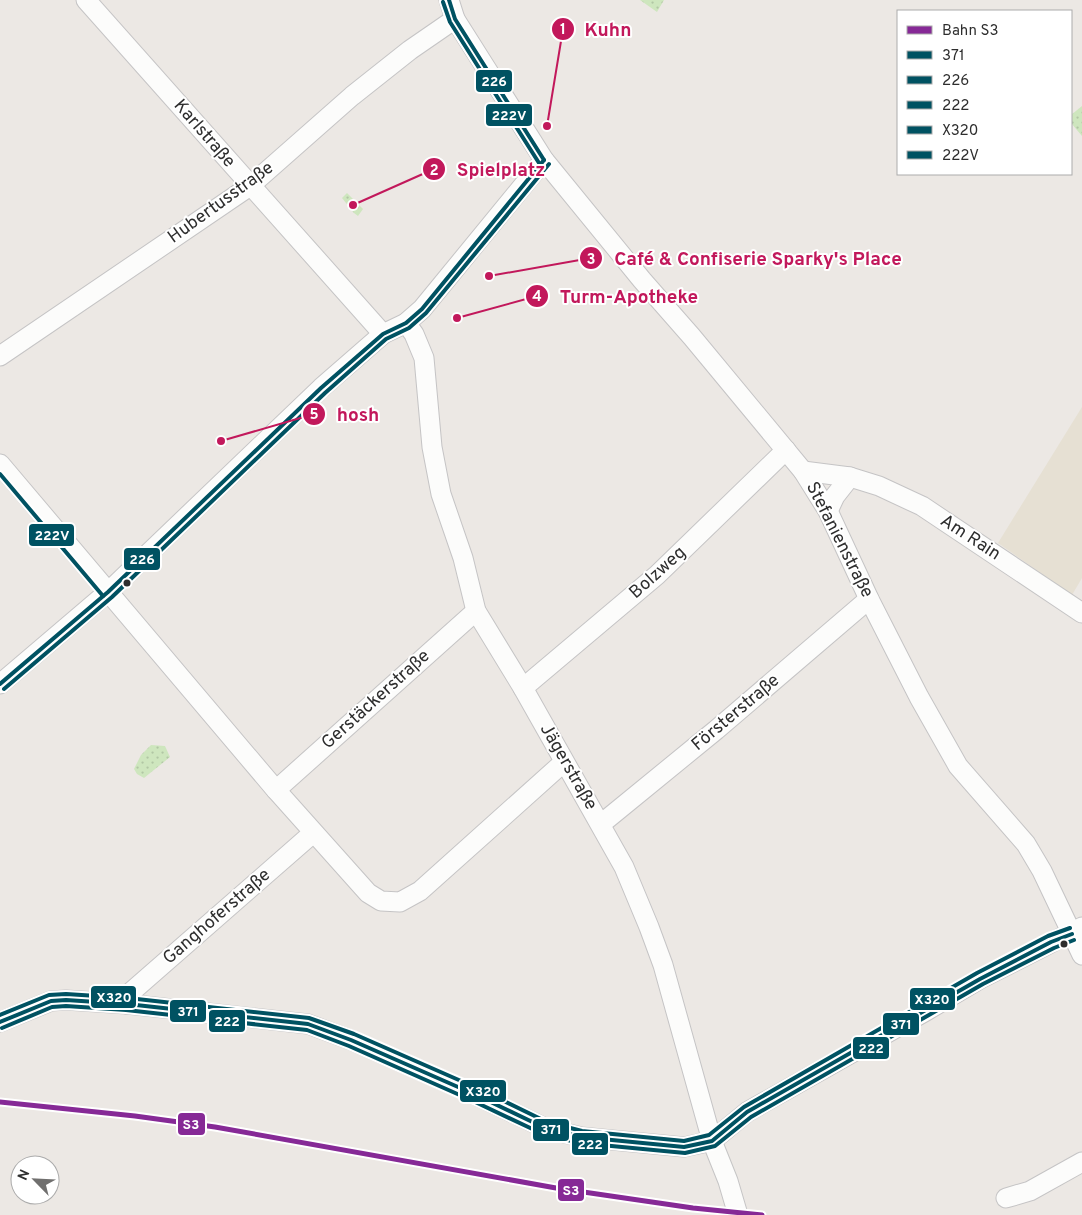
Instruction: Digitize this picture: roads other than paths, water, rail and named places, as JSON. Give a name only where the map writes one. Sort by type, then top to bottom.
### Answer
[{"type":"street","name":"Karlstraße","points":[[86,0],[383,334]]},
{"type":"street","name":"Stefanienstraße","points":[[449,0],[455,19],[544,160],[803,471],[828,512],[869,599],[919,697],[958,766],[1026,844],[1077,930],[1082,955]]},
{"type":"street","name":"Hubertusstraße","points":[[0,356],[250,186],[352,96],[410,50],[455,19]]},
{"type":"street","points":[[0,684],[108,592],[307,401],[383,334],[406,323],[422,309],[544,160]]},
{"type":"street","name":"Jägerstraße","points":[[406,323],[414,334],[424,358],[432,447],[441,494],[464,558],[476,611],[523,688],[624,867],[649,926],[662,965],[712,1141],[728,1181],[738,1215]]},
{"type":"street","name":"Bolzweg","points":[[523,688],[657,575],[786,450]]},
{"type":"street","points":[[0,464],[313,833],[368,893],[381,901],[400,902],[420,890],[564,762]]},
{"type":"street","name":"Am Rain","points":[[803,471],[850,477],[879,486],[922,506],[1082,613]]},
{"type":"street","points":[[828,512],[835,496],[850,477]]},
{"type":"street","name":"Försterstraße","points":[[601,824],[716,730],[869,599]]},
{"type":"street","name":"Gerstäckerstraße","points":[[276,790],[476,611]]},
{"type":"street","name":"Ganghoferstraße","points":[[127,1004],[130,993],[313,833]]},
{"type":"street","points":[[0,1022],[51,1001],[88,1001],[308,1024],[377,1051],[545,1128],[581,1137],[684,1147],[712,1141],[747,1112],[980,979],[1077,930]]},
{"type":"street","points":[[1006,1198],[1030,1191],[1082,1162]]},
{"type":"rail line","name":"S3","points":[[0,1102],[135,1116],[215,1127],[556,1188],[693,1208],[762,1215]]},
{"type":"place","name":"Kuhn","points":[[547,126]]},
{"type":"place","name":"Spielplatz","points":[[353,205]]},
{"type":"place","name":"Café & Confiserie Sparky's Place","points":[[489,276]]},
{"type":"place","name":"Turm-Apotheke","points":[[457,318]]},
{"type":"place","name":"hosh","points":[[221,441]]}]
